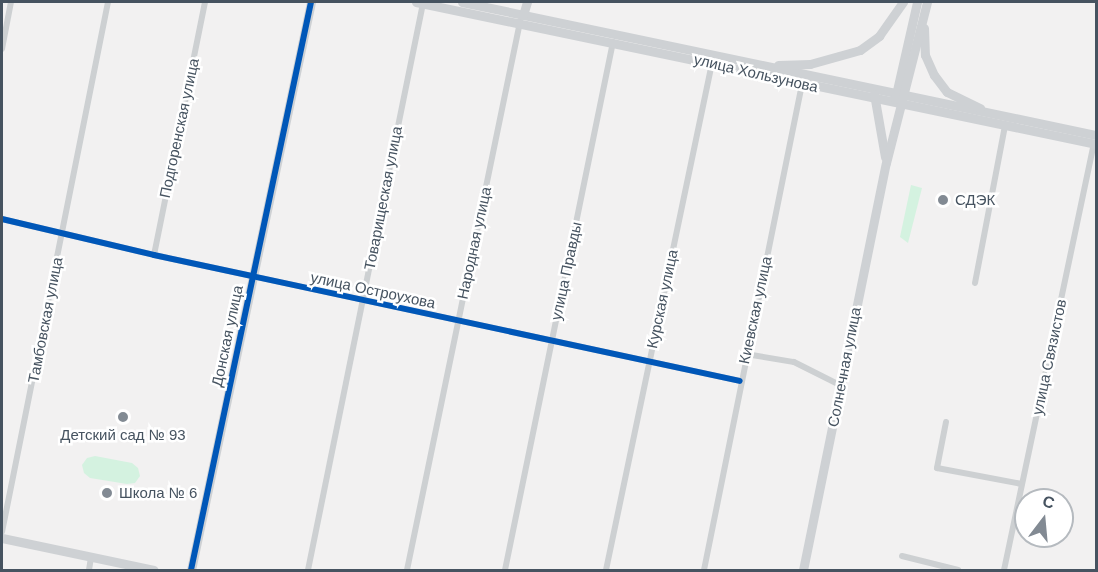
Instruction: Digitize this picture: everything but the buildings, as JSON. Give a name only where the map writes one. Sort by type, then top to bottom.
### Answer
[{"type":"main road","name":"Донская улица","points":[[190,570],[311,2]]},
{"type":"main road","name":"улица Хользунова","points":[[419,2],[521,18],[743,60],[1005,125],[1096,141]]},
{"type":"main road","name":"улица Хользунова","points":[[462,2],[613,42],[802,84],[874,93]]},
{"type":"main road","points":[[521,18],[527,2]]},
{"type":"main road","points":[[743,60],[783,65],[845,56],[879,36],[903,2]]},
{"type":"main road","points":[[899,99],[917,2]]},
{"type":"main road","points":[[899,99],[927,2]]},
{"type":"main road","points":[[923,15],[925,55],[934,75],[947,92],[993,114]]},
{"type":"main road","name":"Солнечная улица","points":[[874,93],[886,163]]},
{"type":"main road","name":"улица Хользунова","points":[[899,99],[993,114],[1096,141]]},
{"type":"main road","name":"Солнечная улица","points":[[803,570],[899,99]]},
{"type":"main road","points":[[2,538],[154,570]]},
{"type":"street","points":[[2,49],[11,2]]},
{"type":"street","name":"Тамбовская улица","points":[[2,532],[108,2]]},
{"type":"street","name":"Подгоренская улица","points":[[153,255],[205,2]]},
{"type":"street","name":"Товарищеская улица","points":[[308,570],[419,2]]},
{"type":"street","name":"Народная улица","points":[[407,570],[521,18]]},
{"type":"street","name":"улица Правды","points":[[505,570],[613,42]]},
{"type":"street","name":"Курская улица","points":[[606,570],[712,63]]},
{"type":"street","name":"Киевская улица","points":[[704,570],[740,381],[802,84]]},
{"type":"street","points":[[975,283],[1005,125]]},
{"type":"street","name":"улица Связистов","points":[[1004,570],[1096,141]]},
{"type":"street","name":"улица Остроухова","points":[[2,219],[252,277],[740,381]]},
{"type":"street","points":[[746,354],[794,362],[840,385]]},
{"type":"street","points":[[946,422],[937,468],[1022,484]]},
{"type":"street","points":[[902,556],[958,570]]},
{"type":"street","points":[[89,570],[91,557]]},
{"type":"green space","points":[[911,185],[922,188],[908,243],[900,237]]},
{"type":"green space","points":[[95,456],[132,463],[138,468],[140,476],[135,483],[127,484],[90,478],[84,473],[82,465],[87,458]]},
{"type":"cycle path","points":[[191,570],[311,2]]},
{"type":"cycle path","points":[[2,219],[154,255],[740,381]]},
{"type":"place","name":"СДЭК","points":[[943,200]]},
{"type":"place","name":"Детский сад № 93","points":[[123,417]]},
{"type":"place","name":"Школа № 6","points":[[107,493]]}]
